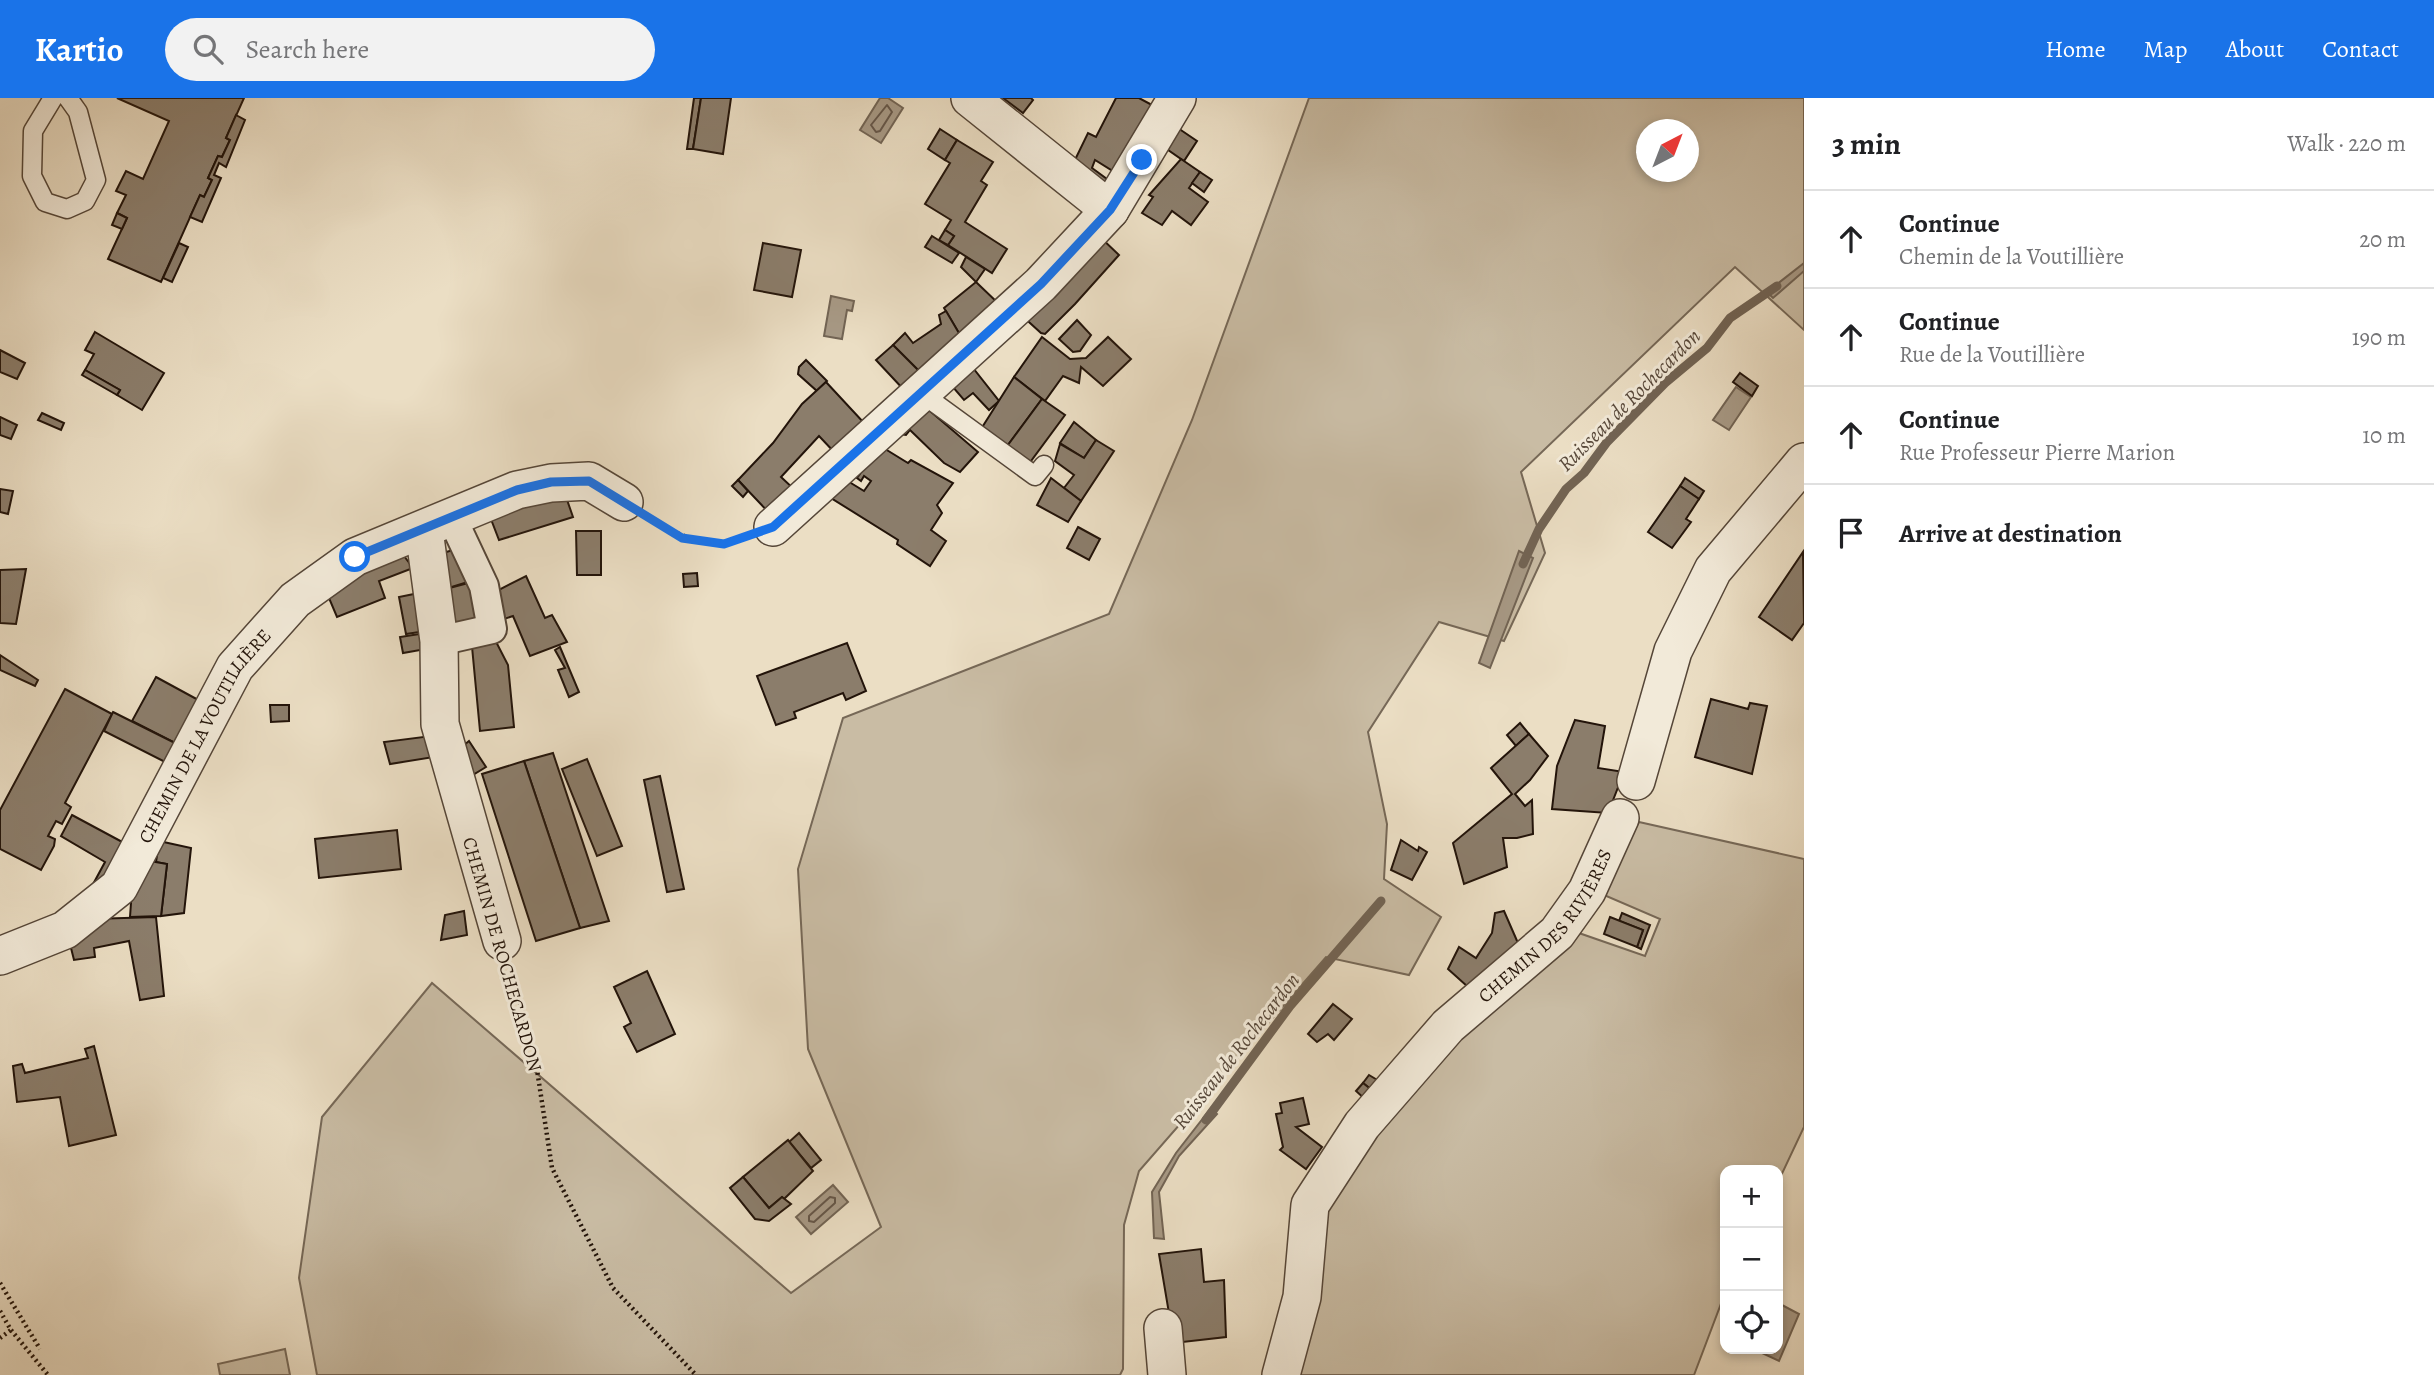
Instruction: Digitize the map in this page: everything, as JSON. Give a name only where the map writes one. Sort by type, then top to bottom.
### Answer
[{"type":"street","points":[[970,98],[1110,210]]},
{"type":"street","points":[[773,527],[1041,284],[1110,210],[1177,98]]},
{"type":"street","name":"CHEMIN DES RIVIÈRES","points":[[1281,1375],[1302,1297],[1310,1205],[1363,1125],[1448,1026],[1557,933],[1587,891],[1636,780],[1673,651],[1713,570],[1804,462]]},
{"type":"street","name":"CHEMIN DE LA VOUTILLIÈRE","points":[[0,956],[65,930],[119,887],[235,667],[295,600],[355,557],[517,490],[551,482],[589,481],[624,502]]},
{"type":"street","points":[[438,524],[484,586],[492,629],[439,641]]},
{"type":"street","name":"CHEMIN DE ROCHECARDON","points":[[438,524],[440,724],[502,941]]},
{"type":"street","points":[[1163,1328],[1167,1375]]},
{"type":"lane","points":[[53,98],[47,103],[33,131],[32,176],[45,202],[67,209],[85,201],[96,180],[78,112],[68,98]]},
{"type":"lane","points":[[921,393],[1035,476],[1044,465]]},
{"type":"path","points":[[624,502],[682,538],[724,544],[773,527]]},
{"type":"path","name":"CHEMIN DE ROCHECARDON","points":[[502,941],[534,1050],[552,1168],[612,1288],[696,1375]]},
{"type":"path","points":[[0,1283],[40,1349]]},
{"type":"path","points":[[0,1311],[11,1330],[48,1375]]},
{"type":"path","points":[[0,1338],[11,1330]]},
{"type":"shaded area","points":[[1309,98],[1804,98],[1804,330],[1735,267],[1521,472],[1545,553],[1504,641],[1439,622],[1368,732],[1387,824],[1384,879],[1441,917],[1409,975],[1326,957],[1139,1171],[1124,1225],[1123,1369],[1120,1375],[317,1375],[299,1278],[322,1117],[432,983],[791,1293],[881,1227],[808,1049],[798,869],[843,718],[1109,614],[1192,420]]},
{"type":"shaded area","points":[[1639,822],[1804,859],[1804,1127],[1783,1171],[1783,1165],[1720,1165],[1720,1306],[1694,1375],[1292,1375],[1321,1207],[1450,1041],[1573,931],[1645,956],[1660,919],[1597,892]]},
{"type":"shaded area","points":[[285,1349],[290,1375],[220,1375],[218,1364]]},
{"type":"water","points":[[880,98],[888,98],[903,108],[881,143],[860,130]]},
{"type":"water","points":[[1804,263],[1804,271],[1773,298],[1767,292]]},
{"type":"water","points":[[831,296],[854,301],[852,311],[847,310],[842,339],[824,336]]},
{"type":"water","points":[[1736,387],[1751,397],[1729,430],[1713,420]]},
{"type":"water","points":[[1519,551],[1533,558],[1490,668],[1479,663]]},
{"type":"water","points":[[1211,1108],[1217,1114],[1179,1156],[1159,1192],[1164,1239],[1154,1238],[1152,1192],[1176,1153]]},
{"type":"water","points":[[833,1185],[848,1202],[811,1234],[796,1217]]},
{"type":"water","points":[[1783,1306],[1799,1314],[1783,1352]]},
{"type":"water","points":[[1764,1354],[1782,1354],[1779,1361]]},
{"type":"building","points":[[117,98],[244,98],[226,138],[230,140],[222,157],[218,156],[208,178],[212,180],[204,197],[200,195],[161,282],[108,259],[127,218],[117,213],[126,195],[116,191],[126,171],[143,179],[169,121]]},
{"type":"building","points":[[694,98],[701,98],[693,149],[687,149]]},
{"type":"building","points":[[701,98],[731,98],[723,154],[693,149]]},
{"type":"building","points":[[1003,98],[1031,98],[1033,100],[1023,113]]},
{"type":"building","points":[[1116,98],[1139,98],[1152,105],[1116,173],[1095,160],[1092,168],[1111,182],[1105,190],[1072,166],[1088,133],[1096,137]]},
{"type":"building","points":[[236,115],[245,120],[226,167],[219,163],[214,175],[221,178],[202,222],[190,217],[200,195],[204,197],[212,180],[208,178],[218,156],[222,157],[230,140],[226,138]]},
{"type":"building","points":[[1169,122],[1197,141],[1184,161],[1158,143]]},
{"type":"building","points":[[940,129],[957,140],[945,160],[928,149]]},
{"type":"building","points":[[957,140],[993,162],[981,181],[987,185],[965,222],[1007,249],[992,273],[948,245],[954,236],[945,230],[951,220],[925,204],[950,163],[945,160]]},
{"type":"building","points":[[1181,159],[1200,172],[1189,188],[1208,202],[1191,225],[1172,211],[1162,225],[1142,213],[1153,197],[1149,195]]},
{"type":"building","points":[[1200,172],[1212,180],[1204,192],[1192,183]]},
{"type":"building","points":[[117,213],[127,218],[122,229],[112,225]]},
{"type":"building","points":[[945,230],[954,236],[948,245],[939,240]]},
{"type":"building","points":[[1098,235],[1119,255],[1045,334],[1041,333],[1019,313]]},
{"type":"building","points":[[932,236],[959,253],[952,263],[925,247]]},
{"type":"building","points":[[179,243],[188,247],[172,282],[163,278]]},
{"type":"building","points":[[763,243],[801,250],[792,297],[754,290]]},
{"type":"building","points":[[966,257],[985,269],[976,282],[961,267]]},
{"type":"building","points":[[976,282],[1000,305],[963,340],[944,308]]},
{"type":"building","points":[[946,311],[963,340],[922,374],[893,345],[905,333],[913,343],[941,324],[939,315]]},
{"type":"building","points":[[1077,320],[1091,335],[1080,351],[1073,352],[1059,339]]},
{"type":"building","points":[[95,332],[164,373],[142,410],[117,395],[120,390],[85,370],[94,354],[85,350]]},
{"type":"building","points":[[1042,337],[1070,359],[1086,358],[1108,337],[1131,359],[1103,386],[1081,367],[1079,383],[1063,376],[1045,401],[1014,377]]},
{"type":"building","points":[[893,345],[922,374],[905,391],[876,360]]},
{"type":"building","points":[[0,350],[25,363],[17,379],[0,372]]},
{"type":"building","points":[[966,359],[999,401],[989,410],[973,393],[964,400],[946,379]]},
{"type":"building","points":[[806,360],[827,381],[817,391],[798,374],[799,367]]},
{"type":"building","points":[[85,370],[120,390],[117,395],[82,375]]},
{"type":"building","points":[[1740,373],[1758,386],[1752,396],[1733,382]]},
{"type":"building","points":[[1014,377],[1042,399],[1005,449],[981,429]]},
{"type":"building","points":[[826,382],[865,424],[836,454],[819,436],[781,477],[797,492],[772,516],[738,480],[773,443],[802,404]]},
{"type":"building","points":[[1042,399],[1065,415],[1028,465],[1005,449]]},
{"type":"building","points":[[923,405],[978,452],[960,472],[944,463],[910,430],[906,435],[900,434]]},
{"type":"building","points":[[42,413],[64,423],[61,430],[38,420]]},
{"type":"building","points":[[0,417],[17,425],[11,439],[0,435]]},
{"type":"building","points":[[1074,422],[1096,440],[1084,458],[1060,443]]},
{"type":"building","points":[[1096,440],[1114,451],[1081,501],[1064,488],[1074,475],[1055,461],[1060,444],[1084,458]]},
{"type":"building","points":[[877,444],[908,463],[911,460],[953,483],[937,505],[942,513],[931,530],[946,541],[930,566],[897,544],[898,540],[823,493],[841,477],[864,491],[871,481],[864,476],[861,481],[857,478],[860,474],[855,470]]},
{"type":"building","points":[[1051,478],[1081,501],[1068,522],[1037,505]]},
{"type":"building","points":[[1685,478],[1704,491],[1699,499],[1680,486]]},
{"type":"building","points":[[738,480],[748,491],[743,497],[732,486]]},
{"type":"building","points":[[1680,486],[1699,499],[1686,519],[1691,522],[1672,548],[1648,532]]},
{"type":"building","points":[[0,489],[13,491],[8,514],[0,512]]},
{"type":"building","points":[[565,494],[573,517],[499,540],[489,514]]},
{"type":"building","points":[[1078,527],[1100,539],[1089,560],[1067,548]]},
{"type":"building","points":[[576,531],[601,531],[601,575],[577,575]]},
{"type":"building","points":[[459,548],[471,581],[442,590],[437,555]]},
{"type":"building","points":[[401,552],[413,568],[379,581],[385,598],[337,617],[326,591]]},
{"type":"building","points":[[1803,552],[1804,623],[1792,640],[1759,617]]},
{"type":"building","points":[[26,569],[16,624],[0,623],[0,570]]},
{"type":"building","points":[[697,573],[698,586],[684,587],[683,574]]},
{"type":"building","points":[[526,576],[545,618],[552,615],[567,642],[530,656],[513,616],[498,621],[489,595]]},
{"type":"building","points":[[472,582],[483,624],[448,629],[442,590]]},
{"type":"building","points":[[419,593],[426,631],[406,634],[399,597]]},
{"type":"building","points":[[491,632],[508,665],[514,727],[480,731],[471,636]]},
{"type":"building","points":[[426,633],[426,649],[403,653],[400,637]]},
{"type":"building","points":[[847,643],[866,691],[846,700],[843,693],[794,712],[796,718],[776,725],[757,676]]},
{"type":"building","points":[[560,647],[579,692],[569,697],[558,670],[565,668],[555,650]]},
{"type":"building","points":[[0,655],[38,680],[35,686],[0,670]]},
{"type":"building","points":[[156,677],[202,702],[179,745],[132,721]]},
{"type":"building","points":[[65,689],[112,714],[65,803],[71,807],[62,824],[56,821],[48,836],[55,839],[54,846],[41,870],[0,849],[0,810]]},
{"type":"building","points":[[1711,699],[1748,709],[1750,703],[1767,706],[1752,774],[1695,757]]},
{"type":"building","points":[[270,705],[289,705],[289,721],[271,722]]},
{"type":"building","points":[[113,712],[179,745],[169,764],[104,731]]},
{"type":"building","points":[[1575,720],[1605,726],[1598,768],[1624,772],[1608,813],[1552,809],[1557,766]]},
{"type":"building","points":[[1520,723],[1529,734],[1516,746],[1507,735]]},
{"type":"building","points":[[1529,734],[1548,756],[1530,780],[1515,794],[1525,806],[1532,800],[1533,834],[1503,838],[1507,867],[1464,884],[1453,843],[1512,794],[1491,768]]},
{"type":"building","points":[[431,736],[434,757],[390,764],[384,742]]},
{"type":"building","points":[[469,741],[486,767],[471,776],[457,751]]},
{"type":"building","points":[[553,753],[609,921],[580,928],[524,761]]},
{"type":"building","points":[[587,759],[622,846],[597,856],[562,769]]},
{"type":"building","points":[[524,761],[580,928],[536,941],[482,774]]},
{"type":"building","points":[[660,776],[684,889],[667,892],[644,780]]},
{"type":"building","points":[[72,815],[126,844],[99,893],[91,888],[105,862],[61,836]]},
{"type":"building","points":[[397,830],[401,869],[319,878],[315,839]]},
{"type":"building","points":[[1401,840],[1418,851],[1419,847],[1427,852],[1412,880],[1391,870]]},
{"type":"building","points":[[159,841],[191,848],[184,913],[161,916],[167,864],[156,862]]},
{"type":"building","points":[[144,860],[167,864],[161,916],[130,917],[132,889]]},
{"type":"building","points":[[464,911],[467,935],[441,940],[445,915]]},
{"type":"building","points":[[1504,911],[1521,950],[1468,987],[1448,969],[1459,947],[1476,958],[1492,933],[1495,913]]},
{"type":"building","points":[[1622,913],[1650,925],[1641,949],[1637,947],[1643,930],[1619,921]]},
{"type":"building","points":[[156,917],[164,996],[140,1000],[129,941],[94,948],[95,957],[74,960],[67,932],[92,919]]},
{"type":"building","points":[[1610,917],[1643,930],[1637,947],[1604,934]]},
{"type":"building","points":[[647,971],[675,1034],[637,1052],[624,1027],[631,1023],[614,987]]},
{"type":"building","points":[[1333,1004],[1352,1019],[1334,1040],[1328,1034],[1317,1042],[1308,1034]]},
{"type":"building","points":[[94,1046],[116,1135],[69,1146],[60,1097],[17,1102],[13,1066],[22,1064],[25,1073],[88,1058],[85,1049]]},
{"type":"building","points":[[1369,1075],[1379,1081],[1373,1091],[1363,1083]]},
{"type":"building","points":[[1363,1083],[1373,1091],[1366,1100],[1356,1091]]},
{"type":"building","points":[[1303,1098],[1309,1124],[1296,1127],[1322,1147],[1306,1169],[1280,1150],[1283,1147],[1276,1114],[1282,1113],[1280,1103]]},
{"type":"building","points":[[799,1133],[821,1160],[811,1168],[789,1142]]},
{"type":"building","points":[[788,1140],[813,1171],[784,1199],[782,1197],[769,1208],[743,1177]]},
{"type":"building","points":[[743,1177],[769,1208],[782,1197],[791,1204],[769,1221],[755,1219],[730,1188]]},
{"type":"building","points":[[1201,1249],[1204,1282],[1224,1280],[1226,1337],[1174,1343],[1159,1254]]},
{"type":"waterway","name":"Ruisseau de Rochecardon","points":[[1523,564],[1539,529],[1566,489],[1584,473],[1607,442],[1665,383],[1707,348],[1730,318],[1777,286]]},
{"type":"waterway","name":"Ruisseau de Rochecardon","points":[[1206,1120],[1290,1006],[1381,901]]},
{"type":"route","points":[[355,557],[517,490],[551,482],[589,481],[682,538],[724,544],[773,527],[1041,284],[1110,210],[1142,160]]}]
